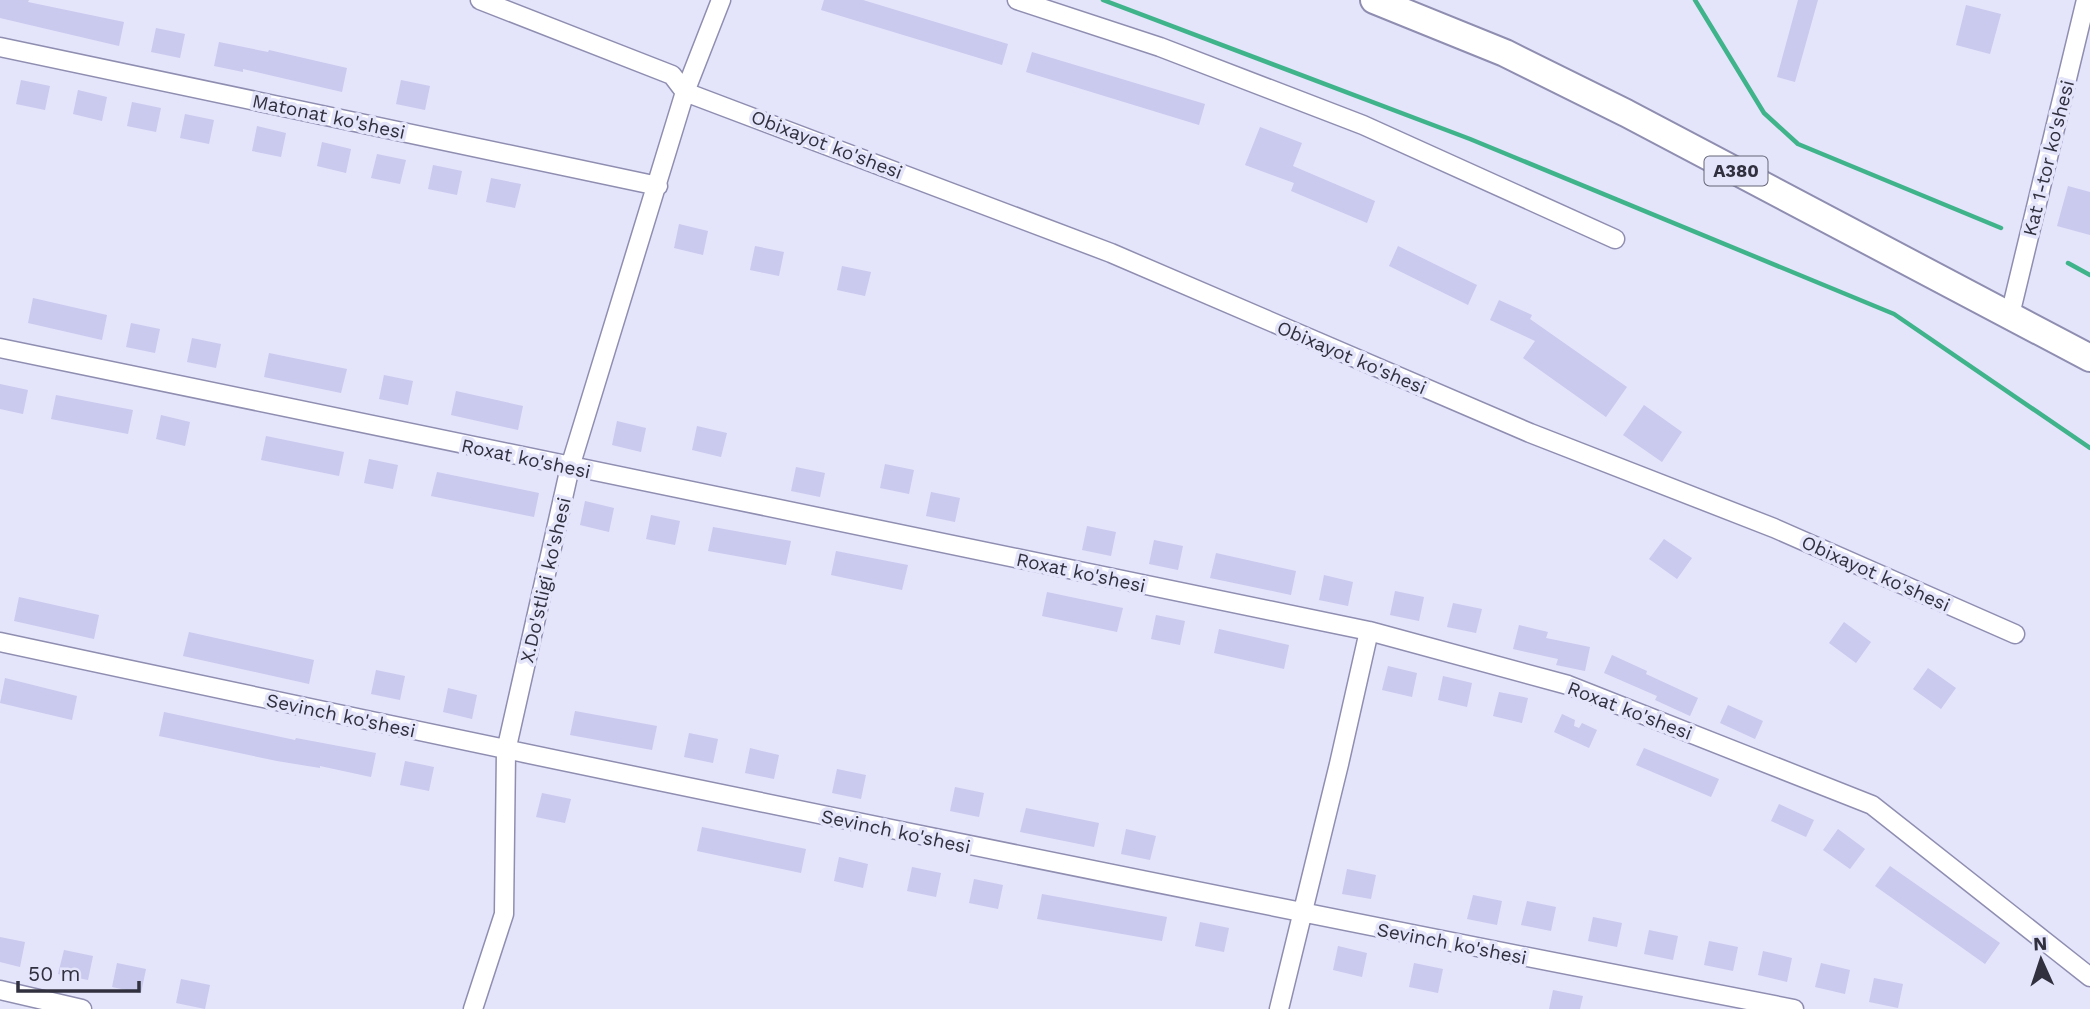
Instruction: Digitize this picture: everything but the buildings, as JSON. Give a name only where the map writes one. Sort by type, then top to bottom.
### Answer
[{"type":"highway","name":"A380","points":[[1374,0],[1505,53],[1590,95],[2090,358]]},
{"type":"street","name":"Obixayot ko'shesi","points":[[480,0],[672,75],[685,92],[1111,253],[1530,433],[1774,528],[2015,634]]},
{"type":"street","name":"X.Do'stligi ko'shesi","points":[[473,1009],[504,914],[506,751],[570,467],[685,92],[721,0]]},
{"type":"street","points":[[1017,0],[1160,47],[1363,125],[1615,239]]},
{"type":"street","name":"Kat 1-tor ko'shesi","points":[[2010,315],[2086,0]]},
{"type":"street","name":"Matonat ko'shesi","points":[[0,47],[658,186]]},
{"type":"street","name":"Roxat ko'shesi","points":[[0,348],[1369,631],[1568,685],[1872,805],[2090,977]]},
{"type":"street","points":[[1279,1009],[1369,631]]},
{"type":"street","name":"Sevinch ko'shesi","points":[[0,642],[506,751],[1303,914],[1794,1009]]},
{"type":"street","points":[[0,990],[82,1009]]},
{"type":"waterway","points":[[1103,0],[1470,139],[1894,314],[2090,448]]},
{"type":"waterway","points":[[1695,0],[1764,113],[1798,144],[2001,228]]},
{"type":"waterway","points":[[2068,263],[2090,275]]}]
